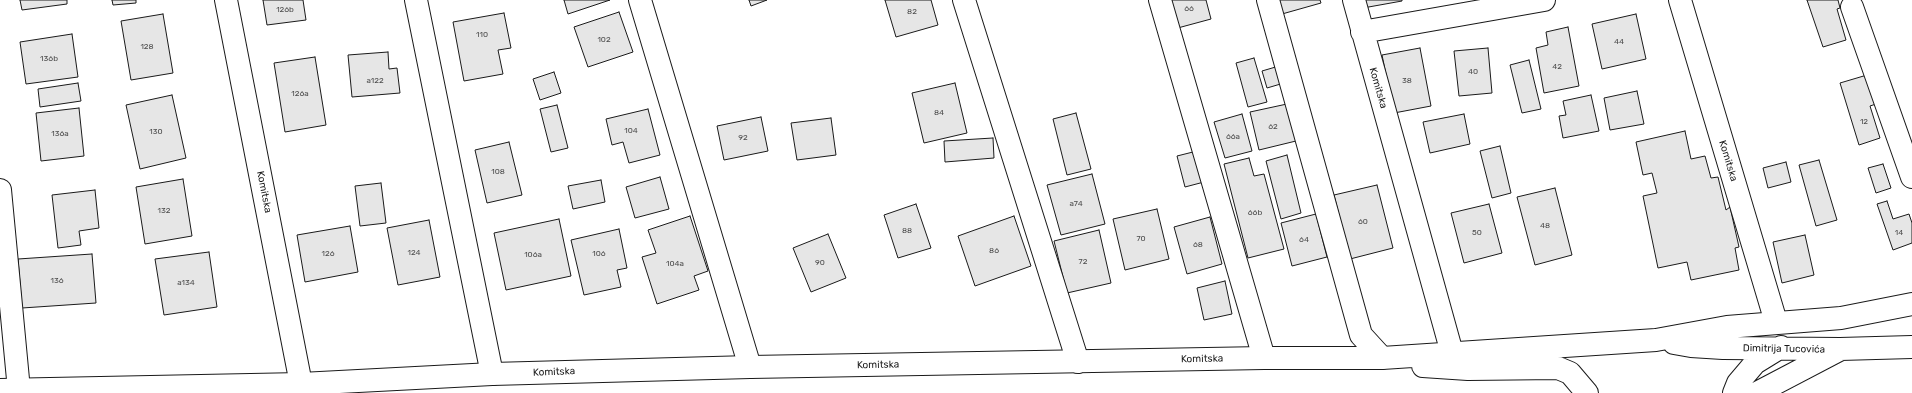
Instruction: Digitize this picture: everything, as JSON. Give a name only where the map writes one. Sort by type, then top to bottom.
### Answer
[{"type":"street","name":"Komitska","points":[[226,0],[301,384]]},
{"type":"street","points":[[416,0],[492,374]]},
{"type":"street","points":[[640,0],[750,366]]},
{"type":"street","points":[[964,0],[1078,362]]},
{"type":"street","points":[[1160,0],[1264,358]]},
{"type":"street","points":[[1268,0],[1361,335],[1382,358],[1427,367],[1468,369],[1558,368],[1570,373],[1587,393]]},
{"type":"street","name":"Komitska","points":[[1354,0],[1452,353]]},
{"type":"street","points":[[1362,32],[1544,0]]},
{"type":"street","name":"Komitska","points":[[1680,0],[1776,322]]},
{"type":"street","points":[[1852,7],[1912,177]]},
{"type":"street","name":"Komitska","points":[[0,190],[9,390],[301,384],[492,374],[750,366],[1264,358],[1382,358],[1656,340],[1727,327],[1841,318],[1912,304]]},
{"type":"street","points":[[1734,393],[1738,383],[1755,363],[1779,348],[1841,318]]},
{"type":"street","name":"Dimitrija Tucovića","points":[[1656,340],[1691,346],[1840,349],[1912,347]]},
{"type":"street","points":[[1757,393],[1840,349]]},
{"type":"building","points":[[20,0],[67,0],[67,4],[22,10]]},
{"type":"building","points":[[112,0],[136,0],[136,3],[113,5]]},
{"type":"building","points":[[263,0],[303,0],[306,20],[267,25]]},
{"type":"building","points":[[564,0],[610,0],[568,14]]},
{"type":"building","points":[[749,0],[767,0],[751,6]]},
{"type":"building","points":[[885,0],[931,0],[938,25],[896,37]]},
{"type":"building","points":[[1167,0],[1206,0],[1211,19],[1174,29]]},
{"type":"building","points":[[1278,0],[1320,0],[1321,3],[1282,14]]},
{"type":"building","points":[[1362,0],[1402,0],[1402,1],[1363,8]]},
{"type":"building","points":[[1807,0],[1838,0],[1840,8],[1837,9],[1846,40],[1823,47]]},
{"type":"building","points":[[619,12],[633,52],[588,67],[574,27]]},
{"type":"building","points":[[504,13],[511,48],[498,50],[503,74],[464,81],[453,22]]},
{"type":"building","points":[[163,14],[173,73],[131,80],[121,21]]},
{"type":"building","points":[[1636,14],[1646,59],[1602,69],[1592,24]]},
{"type":"building","points":[[1568,27],[1579,86],[1544,93],[1536,48],[1548,45],[1546,32]]},
{"type":"building","points":[[72,34],[78,77],[26,84],[20,42]]},
{"type":"building","points":[[1420,48],[1431,106],[1394,113],[1382,55]]},
{"type":"building","points":[[1488,48],[1492,93],[1459,96],[1454,51]]},
{"type":"building","points":[[388,52],[389,69],[397,68],[400,93],[352,97],[348,55]]},
{"type":"building","points":[[315,57],[326,125],[285,132],[274,63]]},
{"type":"building","points":[[1254,58],[1267,102],[1248,107],[1236,63]]},
{"type":"building","points":[[1529,60],[1541,109],[1522,113],[1510,65]]},
{"type":"building","points":[[1279,66],[1284,83],[1267,88],[1262,71]]},
{"type":"building","points":[[554,72],[561,93],[540,100],[533,79]]},
{"type":"building","points":[[1867,75],[1876,104],[1870,106],[1880,138],[1859,145],[1840,83]]},
{"type":"building","points":[[78,83],[81,101],[40,107],[38,89]]},
{"type":"building","points":[[955,83],[967,133],[924,143],[912,93]]},
{"type":"building","points":[[1637,91],[1644,124],[1610,130],[1604,98]]},
{"type":"building","points":[[172,95],[186,158],[140,169],[126,105]]},
{"type":"building","points":[[1591,95],[1599,131],[1563,138],[1559,116],[1566,115],[1563,101]]},
{"type":"building","points":[[1287,104],[1296,141],[1259,150],[1250,112]]},
{"type":"building","points":[[557,105],[568,148],[551,152],[540,109]]},
{"type":"building","points":[[79,108],[84,156],[41,161],[36,113]]},
{"type":"building","points":[[648,109],[660,155],[629,163],[623,142],[612,145],[606,119]]},
{"type":"building","points":[[1076,113],[1091,169],[1067,175],[1053,119]]},
{"type":"building","points":[[1242,114],[1252,151],[1225,158],[1214,122]]},
{"type":"building","points":[[1464,114],[1470,144],[1430,153],[1423,122]]},
{"type":"building","points":[[761,117],[768,151],[724,160],[717,126]]},
{"type":"building","points":[[831,118],[836,155],[797,160],[791,123]]},
{"type":"building","points":[[1685,131],[1691,159],[1705,156],[1711,178],[1718,177],[1726,210],[1730,207],[1739,247],[1735,248],[1739,270],[1691,280],[1687,262],[1658,268],[1643,196],[1657,193],[1652,173],[1643,175],[1636,142]]},
{"type":"building","points":[[993,138],[994,158],[945,162],[944,141]]},
{"type":"building","points":[[509,142],[522,195],[487,203],[475,150]]},
{"type":"building","points":[[1500,146],[1511,193],[1492,198],[1480,151]]},
{"type":"building","points":[[1197,151],[1204,182],[1185,187],[1177,156]]},
{"type":"building","points":[[1287,155],[1301,213],[1281,219],[1266,161]]},
{"type":"building","points":[[1249,158],[1254,176],[1264,174],[1284,249],[1248,258],[1224,164]]},
{"type":"building","points":[[1819,160],[1837,220],[1816,226],[1799,165]]},
{"type":"building","points":[[1786,162],[1791,182],[1768,188],[1763,168]]},
{"type":"building","points":[[1883,164],[1891,188],[1876,193],[1868,168]]},
{"type":"building","points":[[1092,174],[1105,224],[1061,235],[1047,185]]},
{"type":"building","points":[[660,177],[669,209],[635,218],[626,187]]},
{"type":"building","points":[[183,179],[192,236],[145,244],[136,187]]},
{"type":"building","points":[[601,180],[605,202],[573,209],[568,186]]},
{"type":"building","points":[[381,183],[386,223],[360,226],[355,186]]},
{"type":"building","points":[[1377,185],[1393,248],[1350,259],[1334,195]]},
{"type":"building","points":[[1555,188],[1572,255],[1535,265],[1517,197]]},
{"type":"building","points":[[95,190],[99,228],[79,231],[81,245],[58,248],[52,195]]},
{"type":"building","points":[[1887,201],[1893,219],[1909,214],[1912,223],[1912,243],[1893,250],[1877,204]]},
{"type":"building","points":[[916,204],[931,248],[898,258],[884,215]]},
{"type":"building","points":[[1489,204],[1502,253],[1464,263],[1451,213]]},
{"type":"building","points":[[1157,209],[1169,259],[1125,270],[1113,219]]},
{"type":"building","points":[[1316,214],[1327,257],[1292,266],[1281,223]]},
{"type":"building","points":[[690,216],[708,271],[694,276],[699,290],[657,304],[642,257],[656,253],[648,230]]},
{"type":"building","points":[[1014,216],[1031,266],[975,286],[958,236]]},
{"type":"building","points":[[1210,217],[1222,264],[1187,274],[1174,227]]},
{"type":"building","points":[[559,219],[571,276],[506,290],[494,233]]},
{"type":"building","points":[[429,220],[440,277],[398,285],[387,228]]},
{"type":"building","points":[[350,226],[358,272],[305,282],[297,235]]},
{"type":"building","points":[[619,229],[627,268],[617,270],[621,287],[584,295],[571,240]]},
{"type":"building","points":[[1099,230],[1111,283],[1067,293],[1054,241]]},
{"type":"building","points":[[828,234],[846,278],[811,292],[793,248]]},
{"type":"building","points":[[1805,235],[1814,275],[1782,283],[1773,242]]},
{"type":"building","points":[[209,252],[217,307],[164,315],[155,259]]},
{"type":"building","points":[[92,254],[96,303],[22,308],[18,259]]},
{"type":"building","points":[[1225,281],[1232,314],[1204,320],[1197,288]]}]
